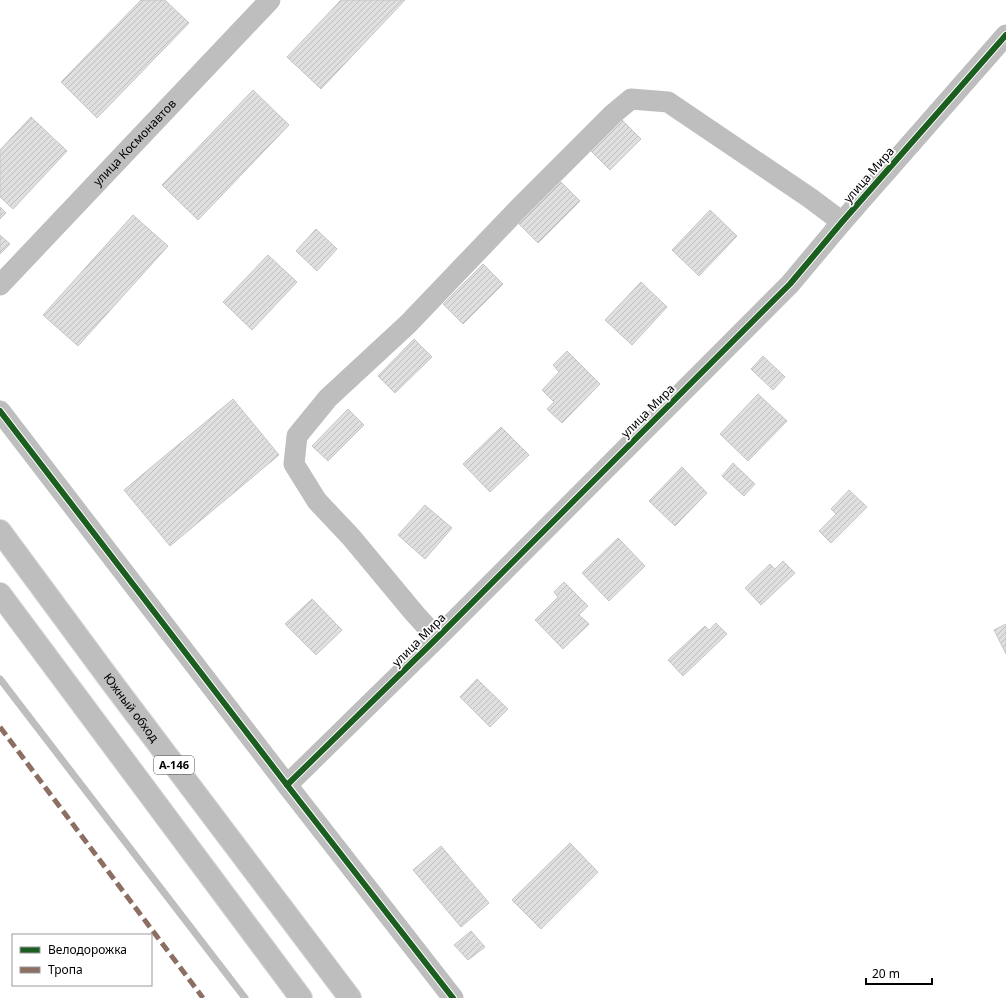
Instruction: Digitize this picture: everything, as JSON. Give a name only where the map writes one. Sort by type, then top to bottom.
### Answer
[{"type":"highway","name":"Южный обход","points":[[0,531],[110,680],[350,998]]},
{"type":"highway","name":"А-146","points":[[0,594],[301,998]]},
{"type":"street","name":"улица Космонавтов","points":[[0,284],[270,0]]},
{"type":"street","name":"улица Мира","points":[[287,785],[437,638],[790,284],[842,222],[1006,35]]},
{"type":"street","points":[[437,638],[351,537],[317,501],[294,464],[297,436],[328,398],[408,324],[518,209],[613,114],[631,99],[668,102],[810,198],[842,222]]},
{"type":"street","points":[[0,411],[287,785],[453,998]]},
{"type":"building","points":[[141,0],[165,0],[189,23],[97,118],[61,82]]},
{"type":"building","points":[[341,0],[405,0],[321,89],[287,57]]},
{"type":"building","points":[[253,90],[289,125],[198,220],[162,185]]},
{"type":"building","points":[[31,117],[67,151],[13,209],[0,197],[0,150]]},
{"type":"building","points":[[620,118],[641,139],[610,170],[589,149]]},
{"type":"building","points":[[561,182],[580,201],[538,243],[519,224]]},
{"type":"building","points":[[0,207],[6,213],[0,219]]},
{"type":"building","points":[[710,210],[737,236],[699,276],[672,250]]},
{"type":"building","points":[[133,215],[168,246],[78,346],[43,315]]},
{"type":"building","points":[[316,229],[337,249],[317,271],[296,251]]},
{"type":"building","points":[[0,235],[10,244],[0,254]]},
{"type":"building","points":[[268,255],[297,282],[252,330],[223,302]]},
{"type":"building","points":[[483,264],[503,284],[463,324],[443,304]]},
{"type":"building","points":[[641,282],[667,307],[632,345],[605,320]]},
{"type":"building","points":[[414,339],[432,357],[395,393],[378,376]]},
{"type":"building","points":[[567,351],[600,384],[562,423],[547,409],[554,402],[542,390],[559,372],[553,365]]},
{"type":"building","points":[[763,356],[785,377],[773,390],[751,369]]},
{"type":"building","points":[[758,394],[787,421],[748,461],[720,434]]},
{"type":"building","points":[[233,399],[279,455],[170,546],[124,490]]},
{"type":"building","points":[[348,409],[364,425],[328,461],[312,446]]},
{"type":"building","points":[[501,427],[529,455],[490,492],[463,464]]},
{"type":"building","points":[[733,463],[755,484],[744,496],[722,476]]},
{"type":"building","points":[[682,467],[707,493],[675,526],[649,501]]},
{"type":"building","points":[[849,490],[867,507],[831,543],[819,531],[836,514],[831,509]]},
{"type":"building","points":[[425,505],[452,528],[425,559],[398,535]]},
{"type":"building","points":[[618,538],[645,566],[609,601],[582,573]]},
{"type":"building","points":[[783,561],[795,573],[761,605],[745,588],[770,564],[775,569]]},
{"type":"building","points":[[564,582],[588,606],[579,615],[589,624],[563,649],[535,620],[558,597],[554,592]]},
{"type":"building","points":[[312,599],[342,630],[316,655],[285,624]]},
{"type":"building","points":[[716,623],[727,634],[683,676],[668,660],[705,626],[709,630]]},
{"type":"building","points":[[1006,624],[1006,654],[994,630]]},
{"type":"building","points":[[477,679],[508,709],[490,727],[460,697]]},
{"type":"building","points":[[570,843],[598,872],[541,929],[512,900]]},
{"type":"building","points":[[441,846],[489,903],[461,927],[413,870]]},
{"type":"building","points":[[471,931],[485,947],[468,960],[454,945]]},
{"type":"waterway","points":[[0,679],[245,998]]},
{"type":"marked path","points":[[0,727],[203,998]]},
{"type":"cycle path","points":[[287,785],[437,638],[790,284],[842,222],[1006,35]]},
{"type":"cycle path","points":[[0,411],[287,785],[453,998]]}]
